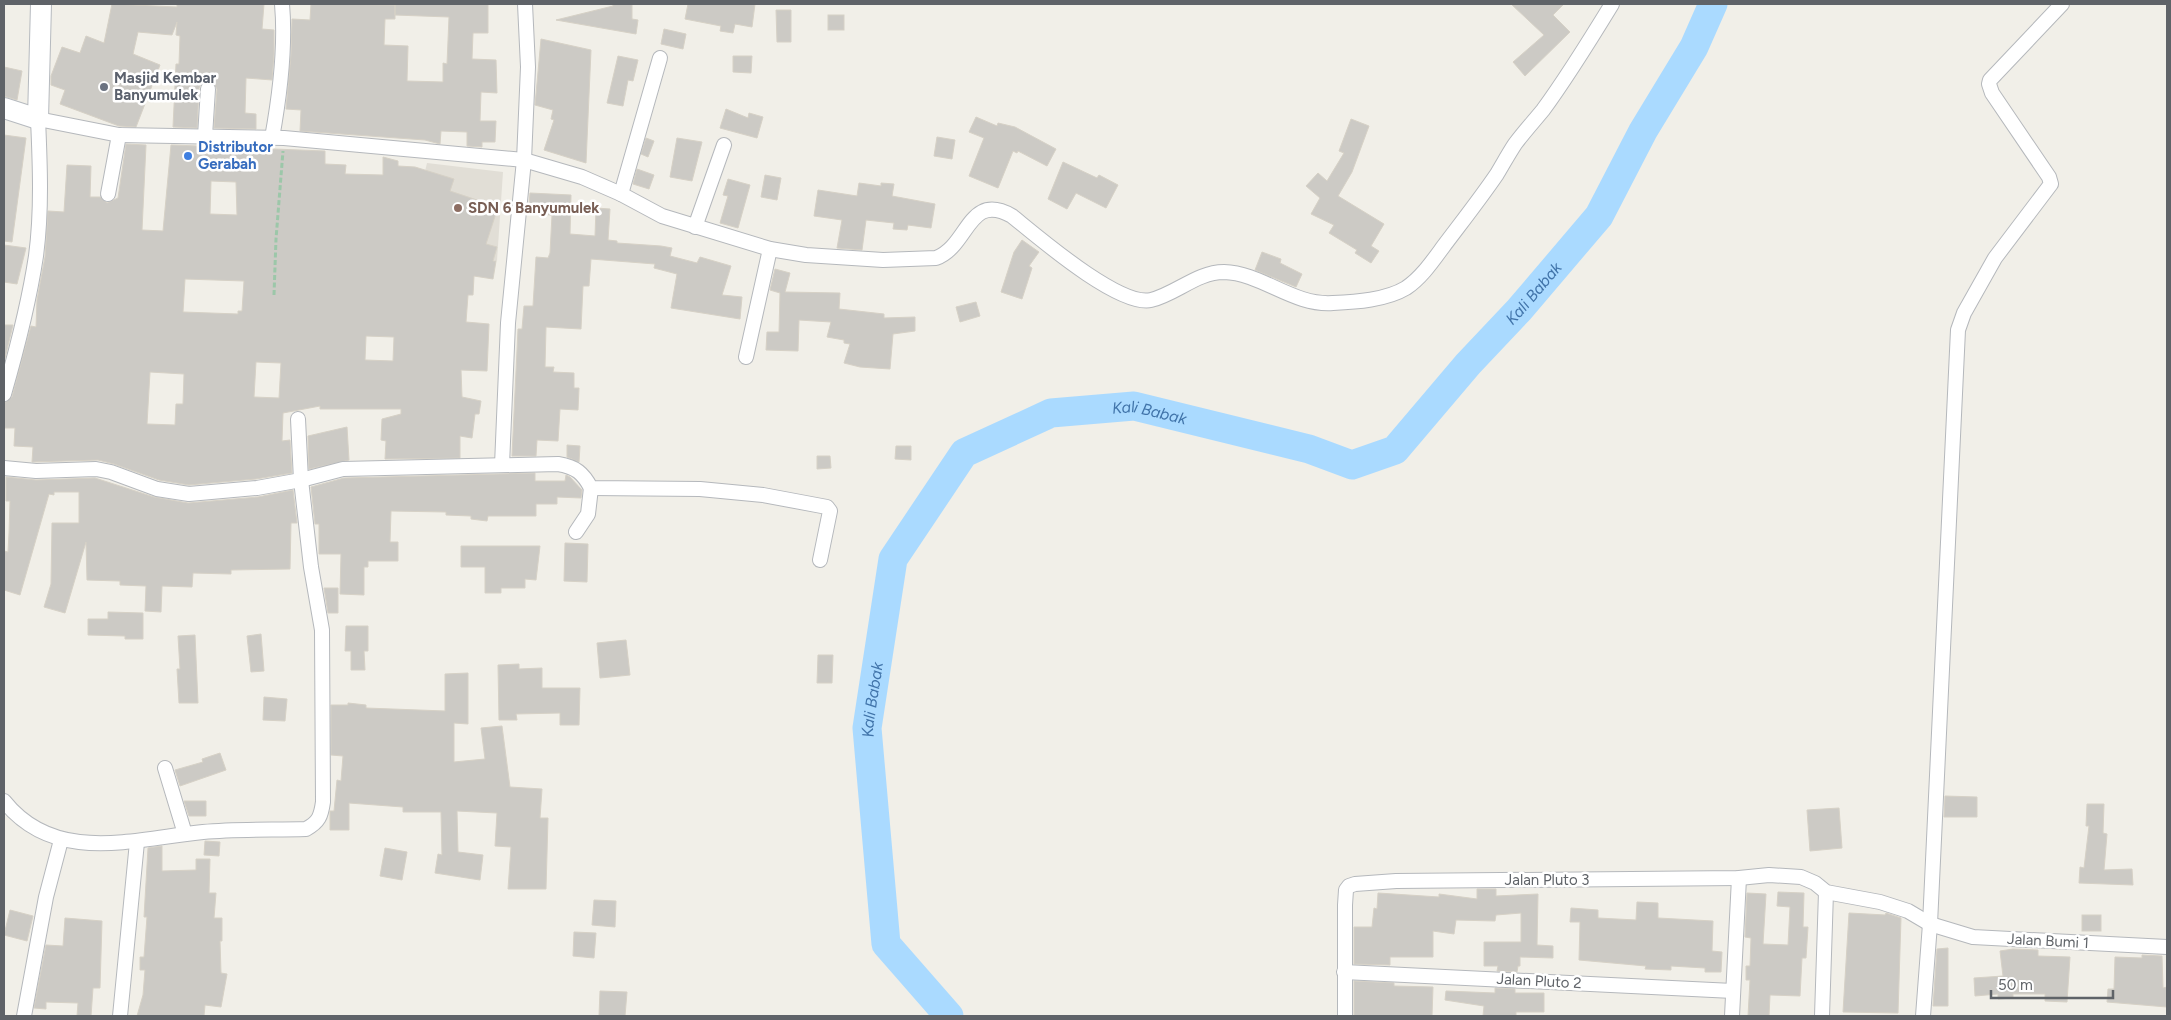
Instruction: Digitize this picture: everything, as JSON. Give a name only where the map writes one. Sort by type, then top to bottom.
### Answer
[{"type":"main road","points":[[4,108],[38,119],[41,4]]},
{"type":"street","points":[[278,138],[284,26],[282,4]]},
{"type":"street","points":[[502,465],[508,323],[524,160],[528,67],[525,4]]},
{"type":"street","points":[[5,387],[26,310],[36,255],[39,176],[38,119],[119,135],[278,138],[524,160],[582,177],[621,194],[662,216],[770,249],[806,255],[883,260],[936,258],[944,255],[952,248],[983,210],[991,208],[1000,209],[1012,216],[1089,275],[1122,296],[1137,301],[1150,300],[1176,291],[1207,274],[1222,272],[1237,273],[1313,302],[1330,304],[1376,298],[1404,289],[1431,264],[1568,74],[1612,4]]},
{"type":"street","points":[[1923,1016],[1930,924],[1958,330],[1964,313],[1995,258],[2051,184],[2049,177],[1992,93],[1988,84],[2062,4]]},
{"type":"street","points":[[621,194],[660,58]]},
{"type":"street","points":[[205,136],[208,89]]},
{"type":"street","points":[[108,194],[119,135]]},
{"type":"street","points":[[695,227],[724,145]]},
{"type":"street","points":[[746,356],[770,249]]},
{"type":"street","points":[[4,801],[23,820],[46,836],[61,840],[137,842],[185,834],[306,829],[315,824],[321,817],[323,802],[322,630],[311,567],[301,480],[298,419]]},
{"type":"street","points":[[4,468],[36,471],[96,469],[111,472],[157,489],[189,494],[257,488],[301,480],[316,474],[360,467],[569,466],[584,474],[591,488],[588,514],[576,532]]},
{"type":"street","points":[[591,488],[700,489],[763,495],[827,507],[830,511],[820,560]]},
{"type":"street","points":[[165,768],[185,834]]},
{"type":"street","points":[[24,1016],[46,897],[61,840]]},
{"type":"street","points":[[120,1016],[137,842]]},
{"type":"street","name":"Jalan Pluto 3","points":[[1344,972],[1346,890],[1349,886],[1355,884],[1396,881],[1739,878],[1769,875],[1794,876],[1815,883],[1826,892]]},
{"type":"street","points":[[1732,1016],[1739,878]]},
{"type":"street","points":[[1822,1016],[1826,892]]},
{"type":"street","name":"Jalan Bumi 1","points":[[1826,892],[1880,902],[1908,911],[1930,924],[1973,937],[2167,947]]},
{"type":"street","points":[[1344,972],[1345,1016]]},
{"type":"street","name":"Jalan Pluto 2","points":[[1344,972],[1733,991]]},
{"type":"path","points":[[274,295],[278,138]]},
{"type":"shaded area","name":"SDN 6 Banyumulek","points":[[427,163],[503,172],[497,261],[408,243]]},
{"type":"building","points":[[112,4],[177,7],[177,4],[264,4],[262,29],[274,30],[272,80],[246,78],[245,113],[256,114],[256,129],[214,128],[217,89],[213,82],[208,80],[201,84],[199,88],[197,128],[173,127],[176,64],[179,64],[180,36],[176,35],[177,22],[172,35],[138,32],[133,54],[160,65],[136,127],[119,126],[60,104],[65,90],[51,85],[51,76],[62,47],[80,53],[86,36],[104,43]]},
{"type":"building","points":[[311,4],[488,4],[488,33],[473,33],[472,59],[496,60],[497,93],[481,92],[480,121],[496,121],[495,142],[482,142],[482,147],[467,146],[467,132],[441,131],[440,144],[425,140],[300,131],[301,110],[286,109],[292,19],[310,20]],"holes":[[[395,15],[449,17],[447,64],[443,63],[443,82],[407,81],[408,46],[384,45],[385,19],[395,19]]]},
{"type":"building","points":[[613,4],[632,4],[632,19],[638,20],[636,34],[556,20],[613,6]]},
{"type":"building","points":[[688,4],[755,4],[752,27],[735,24],[733,33],[720,31],[721,26],[685,19]]},
{"type":"building","points":[[1511,4],[1564,4],[1553,15],[1570,32],[1525,76],[1513,62],[1544,35]]},
{"type":"building","points":[[776,10],[791,10],[791,42],[777,42]]},
{"type":"building","points":[[828,15],[844,15],[844,30],[828,30]]},
{"type":"building","points":[[664,29],[686,34],[683,49],[661,44]]},
{"type":"building","points":[[541,39],[591,50],[586,163],[544,150],[554,120],[551,119],[553,110],[535,105]]},
{"type":"building","points":[[618,56],[638,60],[633,81],[628,80],[623,106],[607,103]]},
{"type":"building","points":[[733,56],[752,56],[751,73],[733,72]]},
{"type":"building","points":[[4,67],[22,71],[17,100],[4,96]]},
{"type":"building","points":[[726,109],[748,118],[749,113],[763,117],[757,138],[720,128]]},
{"type":"building","points":[[976,117],[997,126],[998,123],[1015,127],[1056,149],[1047,166],[1018,151],[1017,153],[1013,151],[998,188],[969,176],[984,138],[969,132]]},
{"type":"building","points":[[1351,119],[1369,126],[1352,172],[1338,196],[1384,224],[1371,246],[1379,251],[1371,263],[1355,253],[1357,250],[1329,233],[1334,225],[1311,214],[1320,198],[1306,186],[1318,173],[1327,181],[1344,153],[1339,151]]},
{"type":"building","points":[[4,135],[26,138],[12,242],[4,241]]},
{"type":"building","points":[[937,137],[955,140],[952,159],[934,156]]},
{"type":"building","points":[[646,138],[654,141],[648,157],[641,154]]},
{"type":"building","points":[[677,138],[702,142],[692,181],[670,177]]},
{"type":"building","points":[[126,144],[146,145],[142,230],[163,231],[171,145],[173,145],[325,151],[325,164],[346,165],[345,174],[383,175],[383,157],[398,161],[398,166],[415,167],[454,179],[450,191],[498,207],[486,244],[497,247],[493,261],[496,261],[493,279],[474,276],[473,295],[468,295],[466,322],[489,324],[487,371],[461,370],[462,397],[481,401],[479,414],[475,414],[472,438],[460,436],[460,458],[385,459],[386,441],[381,440],[382,419],[401,414],[401,409],[320,409],[320,406],[283,413],[282,441],[290,440],[292,473],[256,479],[189,485],[159,480],[98,460],[32,462],[33,447],[14,446],[15,428],[4,428],[4,403],[12,397],[31,326],[36,327],[37,300],[45,257],[48,211],[64,212],[67,165],[91,166],[90,197],[100,197],[107,203],[118,198]],"holes":[[[211,181],[236,182],[237,215],[210,214]],[[185,279],[244,281],[242,311],[238,311],[238,314],[183,312]],[[366,336],[394,337],[393,361],[365,360]],[[256,362],[281,363],[279,398],[254,397]],[[150,372],[184,374],[183,404],[176,404],[175,425],[147,424]]]},
{"type":"building","points":[[1063,162],[1097,178],[1099,175],[1118,185],[1106,208],[1076,193],[1067,209],[1048,199]]},
{"type":"building","points":[[637,169],[654,175],[649,189],[633,184]]},
{"type":"building","points":[[765,175],[781,178],[777,200],[761,197]]},
{"type":"building","points":[[728,179],[750,185],[738,228],[720,223],[728,196],[723,195]]},
{"type":"building","points":[[859,183],[881,186],[881,183],[894,184],[892,196],[935,204],[931,228],[908,225],[907,230],[893,229],[894,223],[866,220],[862,250],[837,248],[842,220],[814,216],[818,190],[857,196]]},
{"type":"building","points":[[530,193],[571,195],[570,234],[595,236],[596,208],[610,209],[608,240],[617,241],[617,243],[672,248],[670,256],[697,263],[700,257],[731,266],[722,295],[742,297],[740,319],[671,308],[677,274],[654,268],[655,264],[591,259],[589,286],[583,286],[581,329],[546,327],[545,367],[554,367],[553,372],[574,373],[574,388],[579,388],[578,410],[560,409],[558,441],[537,440],[536,456],[512,456],[518,329],[522,329],[524,306],[533,306],[536,257],[548,258],[550,253],[552,215],[528,214]]},
{"type":"building","points":[[1022,240],[1039,252],[1029,266],[1032,268],[1022,299],[1001,292],[1014,252]]},
{"type":"building","points":[[4,245],[26,248],[17,284],[4,282]]},
{"type":"building","points":[[1262,252],[1281,259],[1280,263],[1302,274],[1296,287],[1255,270]]},
{"type":"building","points":[[775,269],[790,273],[785,292],[840,293],[839,309],[884,314],[884,318],[915,317],[915,331],[893,334],[890,369],[860,367],[844,363],[850,344],[844,343],[844,340],[827,337],[831,322],[799,320],[798,351],[766,350],[767,332],[779,332],[780,293],[770,290]]},
{"type":"building","points":[[976,302],[980,316],[960,322],[956,307]]},
{"type":"building","points":[[4,325],[13,325],[4,362]]},
{"type":"building","points":[[347,427],[349,460],[309,469],[308,436]]},
{"type":"building","points":[[567,445],[580,446],[579,462],[567,457]]},
{"type":"building","points":[[896,446],[911,446],[911,460],[895,459]]},
{"type":"building","points":[[817,456],[830,456],[831,468],[817,469]]},
{"type":"building","points":[[535,473],[535,481],[565,481],[566,475],[570,477],[582,490],[581,498],[557,497],[557,504],[536,504],[536,516],[488,516],[487,521],[471,519],[471,516],[446,515],[446,512],[391,511],[390,542],[398,542],[398,561],[368,561],[368,567],[364,567],[364,595],[340,594],[341,554],[319,554],[319,524],[315,524],[311,487],[344,478]]},
{"type":"building","points":[[6,477],[36,480],[95,478],[154,497],[188,503],[258,497],[293,490],[297,523],[291,523],[290,569],[231,570],[231,574],[193,573],[192,587],[162,586],[161,612],[145,611],[146,586],[120,585],[120,581],[87,580],[86,542],[65,613],[44,607],[51,584],[52,523],[79,523],[79,492],[54,492],[54,495],[49,494],[20,595],[4,590],[4,551],[8,552],[10,501],[6,501]]},
{"type":"building","points":[[565,543],[588,544],[587,582],[564,581]]},
{"type":"building","points":[[461,546],[540,546],[536,580],[525,579],[525,588],[501,588],[501,593],[485,593],[485,567],[461,567]]},
{"type":"building","points":[[324,588],[338,588],[338,613],[328,613]]},
{"type":"building","points":[[108,612],[143,613],[143,639],[125,639],[125,636],[88,635],[88,619],[108,619]]},
{"type":"building","points":[[346,626],[368,626],[368,651],[364,651],[365,670],[351,670],[351,651],[345,651]]},
{"type":"building","points":[[261,634],[264,671],[251,672],[247,636]]},
{"type":"building","points":[[195,635],[198,703],[179,703],[177,669],[180,669],[178,636]]},
{"type":"building","points":[[626,640],[630,675],[600,678],[597,643]]},
{"type":"building","points":[[818,655],[833,655],[832,683],[817,683]]},
{"type":"building","points":[[519,664],[519,669],[542,668],[542,688],[580,688],[579,725],[560,725],[560,713],[516,714],[517,720],[499,720],[498,665]]},
{"type":"building","points":[[468,673],[468,724],[454,723],[454,762],[485,759],[481,728],[502,726],[510,787],[542,789],[540,818],[548,818],[546,889],[508,889],[511,847],[495,846],[497,813],[457,811],[458,852],[483,855],[480,880],[435,873],[438,854],[442,855],[441,812],[403,812],[403,807],[349,803],[349,830],[330,830],[330,811],[334,811],[337,780],[341,781],[343,756],[331,755],[331,705],[348,705],[348,703],[366,705],[366,708],[445,711],[445,674]]},
{"type":"building","points":[[264,697],[287,699],[285,721],[263,720]]},
{"type":"building","points":[[220,753],[226,770],[180,786],[175,770],[203,762],[202,759]]},
{"type":"building","points":[[1945,796],[1977,797],[1977,817],[1944,817]]},
{"type":"building","points":[[184,801],[206,801],[206,816],[189,816]]},
{"type":"building","points":[[2087,804],[2104,804],[2103,833],[2107,834],[2104,870],[2132,869],[2133,885],[2079,883],[2080,867],[2084,868],[2089,826],[2086,826]]},
{"type":"building","points":[[1839,808],[1842,848],[1810,851],[1807,810]]},
{"type":"building","points":[[205,841],[220,842],[219,856],[204,855]]},
{"type":"building","points":[[162,846],[162,871],[196,870],[196,859],[210,859],[209,893],[216,893],[214,918],[222,918],[222,941],[220,941],[221,973],[227,974],[221,1007],[205,1005],[204,1016],[137,1016],[143,995],[145,970],[140,970],[140,957],[144,957],[147,917],[144,917],[148,848]]},
{"type":"building","points":[[385,848],[407,852],[402,880],[380,876]]},
{"type":"building","points":[[1477,889],[1496,889],[1496,896],[1538,894],[1537,945],[1553,946],[1553,958],[1520,957],[1520,966],[1518,966],[1517,972],[1497,971],[1498,966],[1484,966],[1484,942],[1521,942],[1521,913],[1496,915],[1495,921],[1456,920],[1454,934],[1433,931],[1433,957],[1390,957],[1390,965],[1354,964],[1354,927],[1372,927],[1374,908],[1377,909],[1378,893],[1439,897],[1439,894],[1477,899]]},
{"type":"building","points":[[1778,892],[1804,893],[1803,927],[1808,927],[1806,958],[1802,958],[1800,996],[1770,995],[1769,1016],[1748,1016],[1750,980],[1746,980],[1746,966],[1750,966],[1751,938],[1745,937],[1747,893],[1766,894],[1763,944],[1788,945],[1790,907],[1777,906]]},
{"type":"building","points":[[594,900],[616,901],[615,927],[592,925]]},
{"type":"building","points":[[1637,902],[1658,903],[1658,918],[1713,921],[1712,951],[1722,952],[1721,972],[1705,972],[1705,968],[1671,966],[1671,970],[1645,969],[1646,966],[1579,960],[1580,922],[1570,922],[1571,908],[1598,910],[1598,918],[1636,920]]},
{"type":"building","points":[[10,910],[33,916],[27,941],[4,935]]},
{"type":"building","points":[[1849,913],[1885,915],[1886,913],[1901,918],[1898,1013],[1843,1012]]},
{"type":"building","points":[[2082,915],[2101,915],[2101,931],[2082,931]]},
{"type":"building","points":[[65,918],[102,921],[100,988],[93,988],[91,1016],[77,1016],[78,1003],[46,1002],[46,1009],[34,1008],[46,945],[63,946]]},
{"type":"building","points":[[574,932],[596,933],[594,958],[573,956]]},
{"type":"building","points":[[1948,948],[1948,1006],[1933,1006],[1937,949]]},
{"type":"building","points":[[2013,949],[2038,950],[2038,956],[2070,957],[2067,1002],[2045,1001],[2045,994],[2013,994],[2013,998],[1998,999],[1998,994],[1975,996],[1974,978],[2003,976],[2000,951]]},
{"type":"building","points":[[2142,955],[2162,956],[2163,988],[2167,987],[2167,1007],[2107,1002],[2108,989],[2114,989],[2115,957],[2142,958]]},
{"type":"building","points":[[1354,981],[1394,983],[1394,986],[1433,987],[1432,1016],[1354,1016]]},
{"type":"building","points":[[1495,988],[1515,989],[1515,993],[1544,993],[1544,1012],[1516,1012],[1516,1016],[1483,1016],[1484,1006],[1445,1000],[1446,991],[1495,993]]},
{"type":"building","points":[[600,991],[627,992],[625,1016],[599,1016]]},
{"type":"waterway","name":"Kali Babak","points":[[949,1016],[886,944],[867,728],[893,559],[964,453],[1051,413],[1134,406],[1309,449],[1352,465],[1395,450],[1599,216],[1643,131],[1694,47],[1713,4]]},
{"type":"place","name":"Masjid Kembar Banyumulek","points":[[104,87]]},
{"type":"place","name":"Distributor Gerabah","points":[[188,156]]},
{"type":"place","name":"SDN 6 Banyumulek","points":[[458,208]]}]
